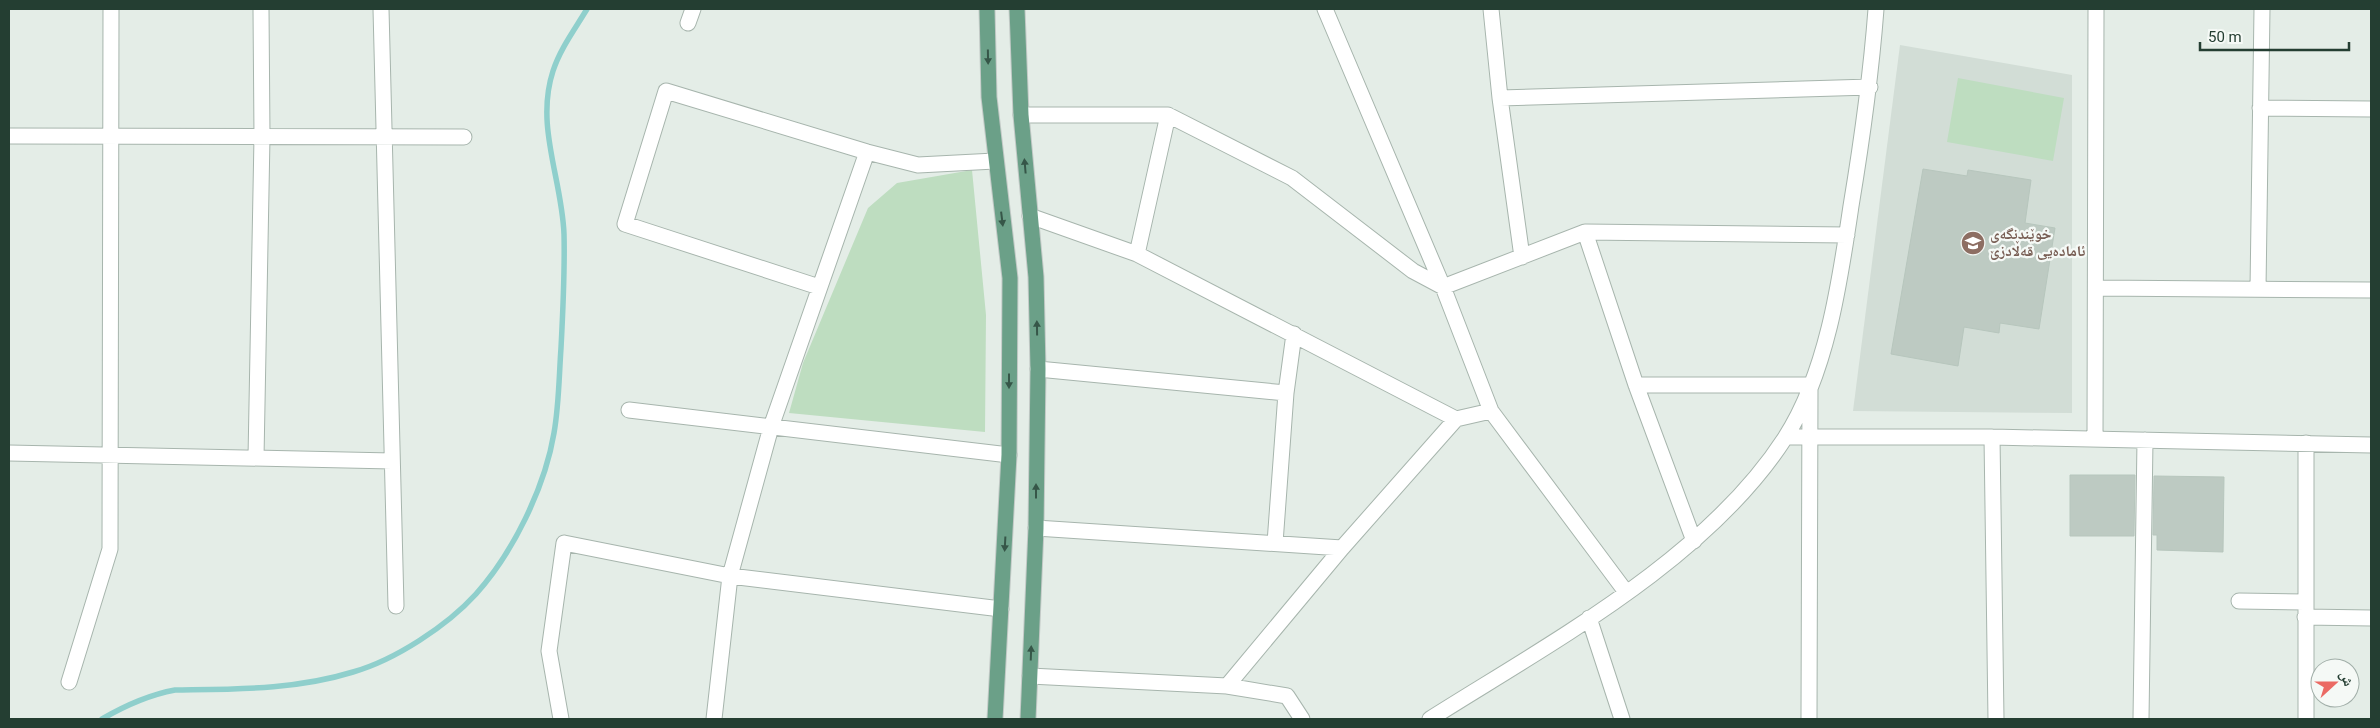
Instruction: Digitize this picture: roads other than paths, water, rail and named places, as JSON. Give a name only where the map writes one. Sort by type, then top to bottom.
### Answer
[{"type":"main road","points":[[987,9],[988,96],[1010,278],[1009,455],[995,719]]},
{"type":"main road","points":[[1017,9],[1021,114],[1036,276],[1038,368],[1036,528],[1028,719]]},
{"type":"street","points":[[69,682],[110,549],[111,9]]},
{"type":"street","points":[[256,458],[262,137],[261,9]]},
{"type":"street","points":[[381,9],[396,606]]},
{"type":"street","points":[[1325,9],[1443,288],[1491,411],[1626,592]]},
{"type":"street","points":[[1491,9],[1500,98],[1522,257]]},
{"type":"street","points":[[1430,719],[1589,618],[1694,541],[1740,496],[1786,437],[1810,385],[1823,346],[1835,299],[1870,87],[1876,9]]},
{"type":"street","points":[[2095,439],[2096,9]]},
{"type":"street","points":[[2258,289],[2262,9]]},
{"type":"street","points":[[1500,98],[1870,87]]},
{"type":"street","points":[[819,288],[625,224],[666,91],[867,152],[918,165],[995,161]]},
{"type":"street","points":[[2260,108],[2371,109]]},
{"type":"street","points":[[1021,114],[1168,115],[1292,178],[1413,271],[1443,288]]},
{"type":"street","points":[[1137,254],[1168,115]]},
{"type":"street","points":[[9,136],[464,137]]},
{"type":"street","points":[[714,719],[730,576],[771,427],[867,152]]},
{"type":"street","points":[[1030,216],[1137,254],[1456,419]]},
{"type":"street","points":[[1443,288],[1584,232],[1847,235]]},
{"type":"street","points":[[1584,232],[1636,385],[1694,541]]},
{"type":"street","points":[[2096,288],[2371,290]]},
{"type":"street","points":[[1274,543],[1286,392],[1294,334]]},
{"type":"street","points":[[1038,368],[1286,392]]},
{"type":"street","points":[[1636,385],[1810,385]]},
{"type":"street","points":[[1809,719],[1810,385]]},
{"type":"street","points":[[629,410],[1009,455]]},
{"type":"street","points":[[1227,686],[1342,548],[1456,419],[1491,411]]},
{"type":"street","points":[[1786,437],[1992,437],[2371,445]]},
{"type":"street","points":[[1992,437],[1996,719]]},
{"type":"street","points":[[2141,719],[2145,440]]},
{"type":"street","points":[[2306,443],[2306,719]]},
{"type":"street","points":[[9,453],[392,461]]},
{"type":"street","points":[[1036,528],[1342,548]]},
{"type":"street","points":[[561,719],[549,651],[564,543],[730,576],[1001,609]]},
{"type":"street","points":[[2239,600],[2305,602]]},
{"type":"street","points":[[1589,618],[1622,719]]},
{"type":"street","points":[[2305,618],[2371,618]]},
{"type":"street","points":[[1030,676],[1227,686],[1287,696],[1302,719]]},
{"type":"waterway","points":[[102,719],[137,701],[175,690],[242,689],[287,685],[331,678],[369,667],[403,650],[450,618],[476,594],[503,559],[526,518],[535,497],[550,454],[556,422],[563,305],[564,234],[548,132],[548,92],[553,71],[560,55],[587,9]]},
{"type":"place","name":"خوێندنگەی ئامادەیی قەڵادزێ","points":[[1973,243]]}]
